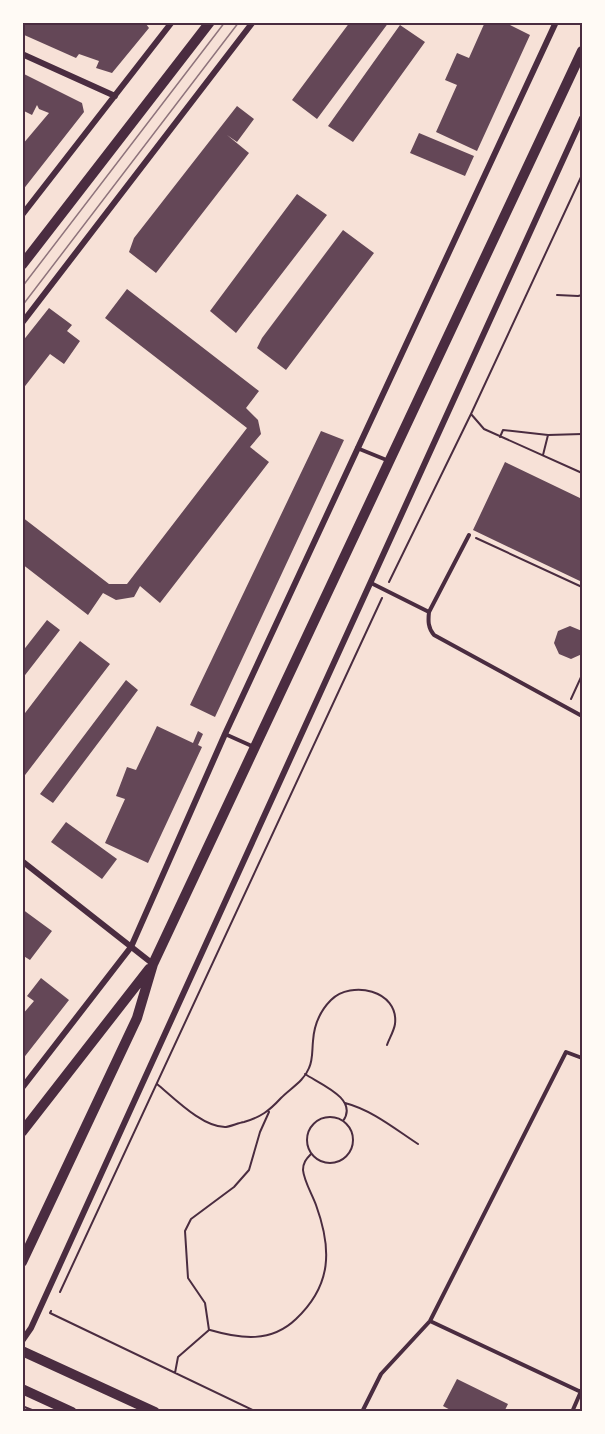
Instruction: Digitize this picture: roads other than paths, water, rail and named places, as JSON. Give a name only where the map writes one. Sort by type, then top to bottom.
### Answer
[{"type":"main road","points":[[22,265],[210,22]]},
{"type":"main road","points":[[22,1262],[137,1018],[153,964],[582,51]]},
{"type":"main road","points":[[22,1132],[153,964]]},
{"type":"main road","points":[[22,1351],[155,1412]]},
{"type":"main road","points":[[22,1389],[72,1412]]},
{"type":"street","points":[[22,215],[172,22]]},
{"type":"street","points":[[22,323],[253,22]]},
{"type":"street","points":[[22,1088],[131,947],[225,734],[356,448],[556,22]]},
{"type":"street","points":[[22,54],[115,96]]},
{"type":"street","points":[[22,1341],[31,1328],[582,118]]},
{"type":"street","points":[[22,861],[153,964]]},
{"type":"lane","points":[[356,448],[390,462]]},
{"type":"lane","points":[[469,535],[429,612],[430,630],[434,635],[582,716]]},
{"type":"lane","points":[[371,582],[429,612]]},
{"type":"lane","points":[[225,734],[255,747]]},
{"type":"lane","points":[[362,1412],[381,1374],[430,1321],[566,1052],[582,1058]]},
{"type":"lane","points":[[430,1321],[582,1391],[572,1412]]},
{"type":"tram line","points":[[22,287],[225,22]]},
{"type":"tram line","points":[[22,306],[239,22]]}]
